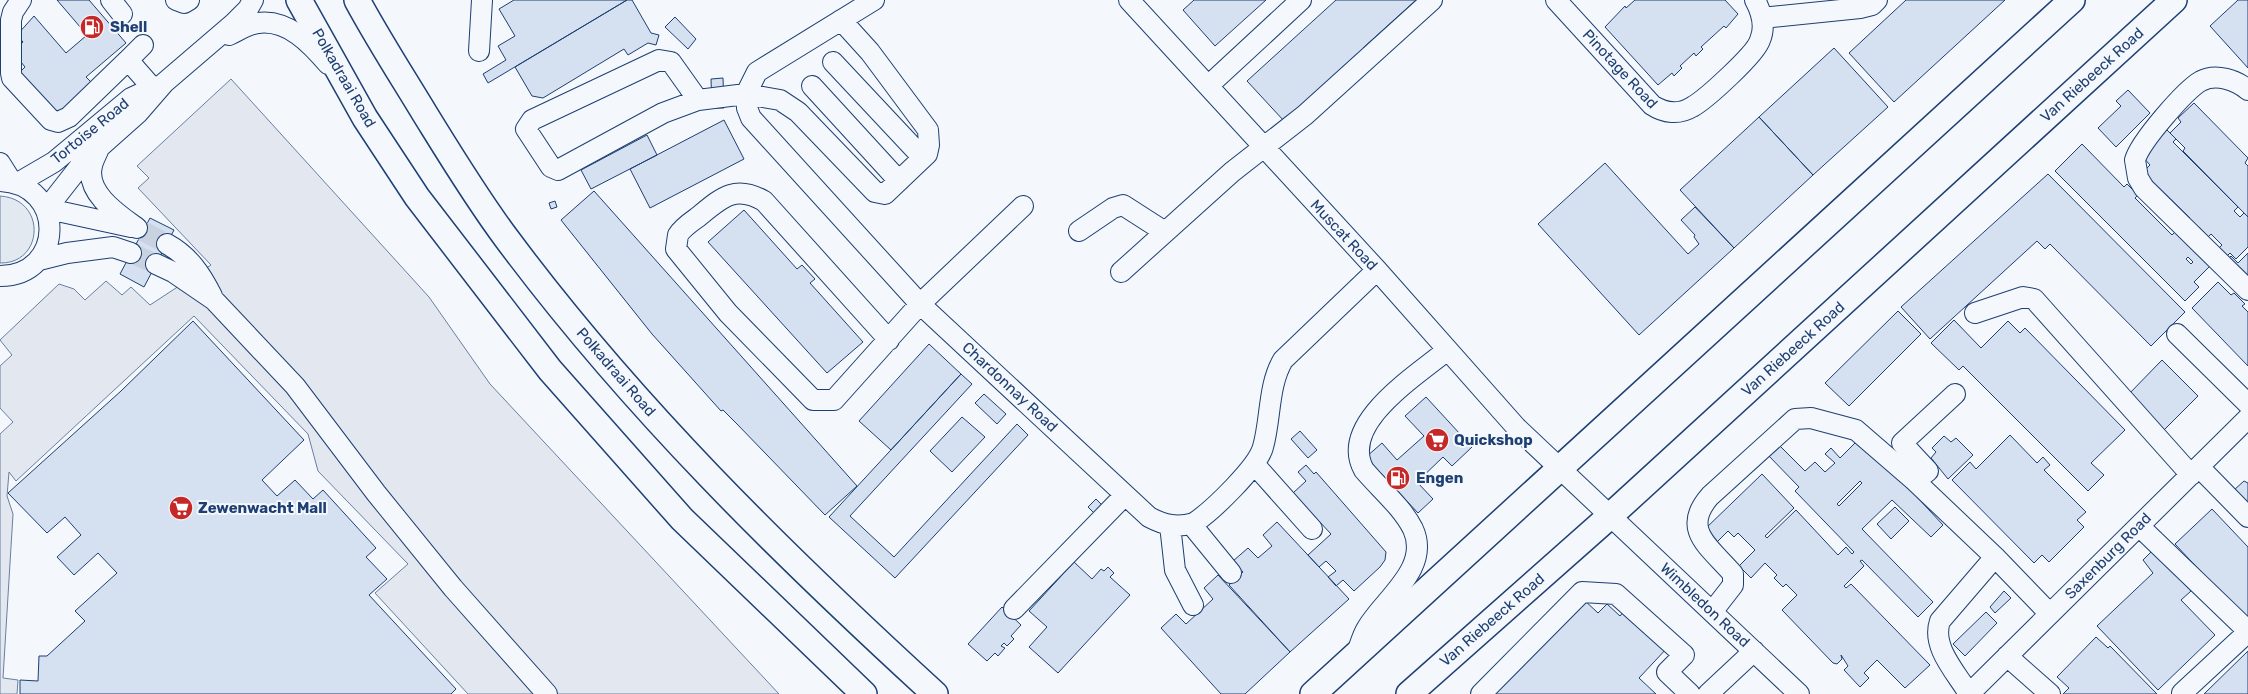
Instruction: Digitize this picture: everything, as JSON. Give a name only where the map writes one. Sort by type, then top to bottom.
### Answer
[{"type":"main road","name":"Polkadraai Road","points":[[299,0],[344,82],[416,197],[550,370],[682,519],[864,694]]},
{"type":"main road","name":"Polkadraai Road","points":[[357,0],[450,154],[506,238],[635,396],[708,474],[836,604],[934,694]]},
{"type":"main road","points":[[377,0],[383,23],[427,103],[450,154]]},
{"type":"main road","points":[[1313,694],[2072,0]]},
{"type":"main road","name":"Van Riebeeck Road","points":[[1409,694],[1610,516],[2174,0]]},
{"type":"street","points":[[21,0],[13,12],[11,20],[12,78],[44,115],[51,120],[64,120],[143,45]]},
{"type":"street","points":[[176,0],[184,2],[189,0]]},
{"type":"street","name":"Tortoise Road","points":[[46,210],[84,161],[138,112],[157,88],[212,44],[248,9],[253,0]]},
{"type":"street","points":[[479,51],[482,0]]},
{"type":"street","points":[[746,94],[756,72],[874,0]]},
{"type":"street","name":"Muscat Road","points":[[1129,0],[1377,270],[1446,351],[1516,427],[1560,470]]},
{"type":"street","points":[[1208,86],[1301,0]]},
{"type":"street","points":[[1121,272],[1263,147],[1305,115],[1432,0]]},
{"type":"street","points":[[1759,9],[1860,8],[1872,5],[1877,0]]},
{"type":"street","name":"Pinotage Road","points":[[1566,4],[1652,105],[1667,112],[1692,107],[1753,54],[1760,41],[1764,27],[1759,9]]},
{"type":"street","points":[[698,100],[670,62],[659,60],[532,120],[526,129],[551,167],[558,170],[663,113],[698,100],[746,94],[780,100],[798,112],[874,192],[885,194],[929,150],[928,130],[870,52],[841,20]]},
{"type":"street","name":"Tortoise Road","points":[[212,44],[251,25],[273,24],[300,35],[344,82]]},
{"type":"street","points":[[833,62],[923,158]]},
{"type":"street","points":[[121,67],[157,88]]},
{"type":"street","points":[[2248,90],[2230,80],[2209,79],[2200,81],[2163,117],[2136,154],[2135,167],[2144,188],[2248,290]]},
{"type":"street","points":[[812,86],[899,181]]},
{"type":"street","name":"Tortoise Road","points":[[10,182],[54,162],[130,98],[157,88]]},
{"type":"street","name":"Chardonnay Road","points":[[746,94],[747,108],[751,118],[920,304],[1149,516],[1170,525],[1183,526],[1191,524]]},
{"type":"street","points":[[46,210],[140,230],[112,210],[100,196],[92,181],[91,168],[99,148]]},
{"type":"street","points":[[0,162],[10,182],[30,190],[46,210],[50,229],[47,246],[39,260]]},
{"type":"street","points":[[889,340],[764,201],[755,196],[747,193],[724,197],[678,235],[676,249],[728,313],[814,400],[834,400],[889,340],[920,304],[1023,206]]},
{"type":"street","points":[[1079,231],[1113,208],[1123,205],[1165,232]]},
{"type":"street","points":[[167,244],[178,250],[195,266],[214,300]]},
{"type":"street","points":[[0,290],[39,260],[67,253],[113,247],[131,253]]},
{"type":"street","points":[[156,264],[173,272],[214,300],[295,386],[376,493],[453,588],[547,694]]},
{"type":"street","points":[[1231,572],[1191,524],[1200,519],[1255,465],[1264,446],[1277,374],[1283,360],[1377,270]]},
{"type":"street","points":[[0,276],[22,272]]},
{"type":"street","points":[[1975,312],[2023,297],[2034,299],[2195,471],[2248,517]]},
{"type":"street","points":[[2177,334],[2248,404]]},
{"type":"street","points":[[1356,655],[1367,627],[1405,579],[1417,547],[1412,529],[1402,513],[1358,461],[1358,447],[1361,436],[1377,409],[1446,351]]},
{"type":"street","points":[[1915,481],[1928,471],[1902,443],[1956,394]]},
{"type":"street","points":[[1712,612],[1732,585],[1733,574],[1699,537],[1696,526],[1701,506],[1795,419],[1811,418],[1856,430],[1915,481],[1995,557],[2050,614]]},
{"type":"street","name":"Saxenburg Road","points":[[1969,694],[2248,418]]},
{"type":"street","points":[[1255,465],[1312,529]]},
{"type":"street","name":"Wimbledon Road","points":[[1560,470],[1799,694]]},
{"type":"street","points":[[1014,609],[1125,495]]},
{"type":"street","points":[[1170,525],[1175,570],[1193,605]]},
{"type":"street","points":[[2139,526],[2248,631],[2182,693]]},
{"type":"street","points":[[1969,694],[1940,648],[1938,628],[1940,621],[1995,557]]},
{"type":"street","points":[[1480,694],[1582,592],[1616,594],[1660,632],[1684,655],[1667,672],[1690,694]]},
{"type":"street","points":[[1708,694],[1754,651]]},
{"type":"street","points":[[2007,656],[2050,694]]},
{"type":"shaded area","points":[[231,79],[429,297],[490,384],[779,694],[468,694],[375,593],[408,564],[318,471],[308,434],[194,316],[16,481],[9,472],[7,496],[13,514],[3,678],[18,680],[17,694],[0,694],[0,434],[13,422],[0,408],[0,366],[12,355],[0,340],[59,284],[74,289],[85,300],[106,281],[122,295],[131,287],[150,305],[211,265],[138,188],[149,178],[137,166]]},
{"type":"shaded area","points":[[0,196],[15,200],[26,208],[32,219],[34,231],[32,243],[25,253],[15,261],[0,263]]},
{"type":"building","points":[[57,0],[89,0],[126,43],[86,77],[96,87],[61,120],[20,72],[25,67],[17,57],[17,48],[23,42],[17,35],[34,16],[66,53],[87,35]]},
{"type":"building","points":[[514,0],[627,0],[488,83],[483,74],[506,60],[498,46],[515,36],[499,9]]},
{"type":"building","points":[[627,0],[632,0],[651,33],[659,35],[656,45],[648,43],[628,55],[624,49],[543,98],[532,96],[515,67]]},
{"type":"building","points":[[1194,0],[1266,0],[1215,46],[1183,10]]},
{"type":"building","points":[[1336,0],[1416,0],[1363,48],[1365,49],[1358,56],[1357,54],[1284,121],[1247,81]]},
{"type":"building","points":[[1635,0],[1725,0],[1738,14],[1726,28],[1724,26],[1701,47],[1703,49],[1696,56],[1694,53],[1680,66],[1682,68],[1674,76],[1672,73],[1658,85],[1605,27],[1625,6],[1626,8]]},
{"type":"building","points":[[1906,0],[2005,0],[1894,102],[1849,53]]},
{"type":"building","points":[[2238,0],[2248,0],[2248,68],[2210,26]]},
{"type":"building","points":[[675,17],[696,39],[688,49],[665,27]]},
{"type":"building","points":[[1834,48],[1888,107],[1813,175],[1759,117]]},
{"type":"building","points":[[723,78],[724,108],[712,108],[711,79]]},
{"type":"building","points":[[2128,90],[2150,113],[2116,147],[2098,128],[2121,106],[2116,101]]},
{"type":"building","points":[[2194,103],[2248,158],[2245,163],[2248,166],[2248,217],[2183,151],[2185,148],[2170,133],[2181,122],[2178,118]]},
{"type":"building","points":[[1759,117],[1813,175],[1734,248],[1680,190]]},
{"type":"building","points":[[724,120],[744,159],[650,208],[630,169]]},
{"type":"building","points":[[2167,130],[2176,139],[2173,142],[2238,207],[2234,211],[2240,217],[2244,213],[2248,217],[2248,247],[2236,259],[2230,253],[2223,260],[2215,252],[2222,245],[2211,234],[2208,237],[2199,227],[2197,229],[2188,220],[2190,218],[2143,172],[2150,165],[2141,155]]},
{"type":"building","points":[[647,135],[657,155],[591,189],[581,170]]},
{"type":"building","points":[[2082,144],[2124,187],[2127,184],[2138,195],[2135,198],[2172,235],[2175,232],[2210,266],[2194,282],[2199,287],[2185,301],[2055,171]],"holes":[[[2188,257],[2193,262],[2191,264],[2186,259]]]},
{"type":"building","points":[[1605,163],[1688,254],[1699,244],[1694,237],[1695,235],[1681,220],[1695,207],[1734,248],[1639,335],[1538,224]]},
{"type":"building","points":[[2048,174],[2185,312],[2151,346],[2050,244],[2045,249],[2037,241],[1930,339],[1901,307]]},
{"type":"building","points":[[594,191],[857,486],[825,515],[723,410],[721,411],[652,334],[561,220]]},
{"type":"building","points":[[555,201],[557,207],[551,209],[549,203]]},
{"type":"building","points":[[744,210],[797,269],[802,265],[815,279],[810,283],[863,342],[827,373],[708,242]]},
{"type":"building","points":[[150,218],[174,230],[144,287],[120,274]]},
{"type":"building","points":[[2248,253],[2248,282],[2226,261],[2231,256],[2238,263]]},
{"type":"building","points":[[2218,282],[2231,295],[2234,293],[2245,304],[2242,306],[2248,312],[2248,366],[2192,308]]},
{"type":"building","points":[[1898,311],[1921,334],[1849,406],[1825,383]]},
{"type":"building","points":[[1954,320],[1981,348],[2008,321],[2020,333],[2025,328],[2125,430],[2091,463],[2104,475],[2088,491],[1963,366],[1959,370],[1931,343]]},
{"type":"building","name":"Zewenwacht Mall","points":[[193,321],[304,440],[262,480],[277,496],[295,480],[313,499],[323,490],[376,548],[366,557],[387,579],[369,595],[456,689],[451,694],[20,694],[20,680],[38,681],[39,656],[47,656],[85,621],[75,611],[117,573],[98,553],[74,575],[57,557],[81,535],[65,517],[47,533],[8,493],[121,391]]},
{"type":"building","points":[[929,344],[961,374],[891,450],[859,421]]},
{"type":"building","points":[[2162,360],[2198,396],[2161,433],[2126,397]]},
{"type":"building","points":[[961,374],[972,384],[850,516],[894,557],[1017,424],[1028,435],[895,578],[829,517]]},
{"type":"building","points":[[984,394],[1006,414],[997,424],[975,403]]},
{"type":"building","points":[[1426,397],[1472,447],[1452,466],[1443,457],[1417,482],[1433,499],[1418,513],[1366,457],[1382,443],[1397,460],[1424,436],[1405,416]]},
{"type":"building","points":[[962,417],[985,437],[952,472],[930,451]]},
{"type":"building","points":[[1300,431],[1317,450],[1308,458],[1291,439]]},
{"type":"building","points":[[2010,435],[2037,463],[2043,457],[2050,465],[2044,470],[2086,512],[2077,520],[2084,527],[2049,562],[2042,555],[2034,563],[1952,480],[1970,462],[1976,469]]},
{"type":"building","points":[[1944,436],[1951,442],[1956,438],[1973,455],[1948,479],[1931,458],[1936,452],[1932,448]]},
{"type":"building","points":[[1861,437],[1943,525],[1931,537],[1892,500],[1862,529],[1933,602],[1918,617],[1862,560],[1860,561],[1864,566],[1844,586],[1846,588],[1851,584],[1930,665],[1905,688],[1877,660],[1864,673],[1869,678],[1860,687],[1844,670],[1848,666],[1841,655],[1842,659],[1837,664],[1833,663],[1782,610],[1797,595],[1786,584],[1783,587],[1774,578],[1777,575],[1765,563],[1751,578],[1739,566],[1755,550],[1738,533],[1734,537],[1728,531],[1716,543],[1704,530],[1762,474],[1794,508],[1765,536],[1767,538],[1796,510],[1838,555],[1846,547],[1852,554],[1854,552],[1795,491],[1799,487],[1767,454],[1778,444],[1805,471],[1815,462],[1825,472],[1835,463],[1825,454],[1831,448],[1840,458]],"holes":[[[1860,481],[1862,483],[1839,506],[1837,504]]]},
{"type":"building","points":[[1306,465],[1314,474],[1316,472],[1386,552],[1385,560],[1380,567],[1354,591],[1343,580],[1336,586],[1328,577],[1336,571],[1326,561],[1319,567],[1308,555],[1331,534],[1293,493],[1306,481],[1298,472]]},
{"type":"building","points":[[2244,481],[2248,483],[2248,504],[2234,490]]},
{"type":"building","points":[[1096,499],[1102,505],[1094,513],[1088,507]]},
{"type":"building","points":[[1895,507],[1909,521],[1891,539],[1877,524]]},
{"type":"building","points":[[2212,509],[2248,547],[2248,622],[2175,544]]},
{"type":"building","points":[[1277,522],[1349,599],[1290,652],[1229,585],[1243,572],[1233,561],[1248,548],[1258,558],[1272,546],[1263,535]]},
{"type":"building","points":[[2151,552],[2159,557],[2191,591],[2181,600],[2215,635],[2158,690],[2097,626],[2153,573],[2143,560]]},
{"type":"building","points":[[1074,562],[1092,579],[1101,569],[1104,571],[1108,567],[1114,573],[1110,577],[1130,595],[1058,673],[1029,647],[1047,627],[1029,611]]},
{"type":"building","points":[[1218,575],[1290,652],[1245,694],[1221,694],[1161,628],[1176,614],[1186,624],[1213,599],[1204,588]]},
{"type":"building","points":[[2004,591],[2011,598],[1995,613],[1990,607]]},
{"type":"building","points":[[1582,598],[1598,613],[1607,604],[1620,616],[1626,609],[1668,647],[1639,678],[1656,694],[1492,694]]},
{"type":"building","points":[[1002,607],[1021,625],[1011,636],[1014,639],[1007,646],[1004,643],[1001,646],[1005,648],[998,656],[995,653],[987,661],[968,644]]},
{"type":"building","points":[[1986,612],[1997,623],[1965,656],[1953,644]]},
{"type":"building","points":[[2096,637],[2108,648],[2110,646],[2157,694],[2063,694],[2069,688],[2057,677]]},
{"type":"building","points":[[2248,651],[2248,694],[2204,694]]},
{"type":"tunnel","points":[[143,231],[167,244]]},
{"type":"tunnel","points":[[131,253],[156,264]]},
{"type":"place","name":"Shell","points":[[92,27]]},
{"type":"place","name":"Quickshop","points":[[1437,440]]},
{"type":"place","name":"Engen","points":[[1398,478]]},
{"type":"place","name":"Zewenwacht Mall","points":[[181,508]]}]
